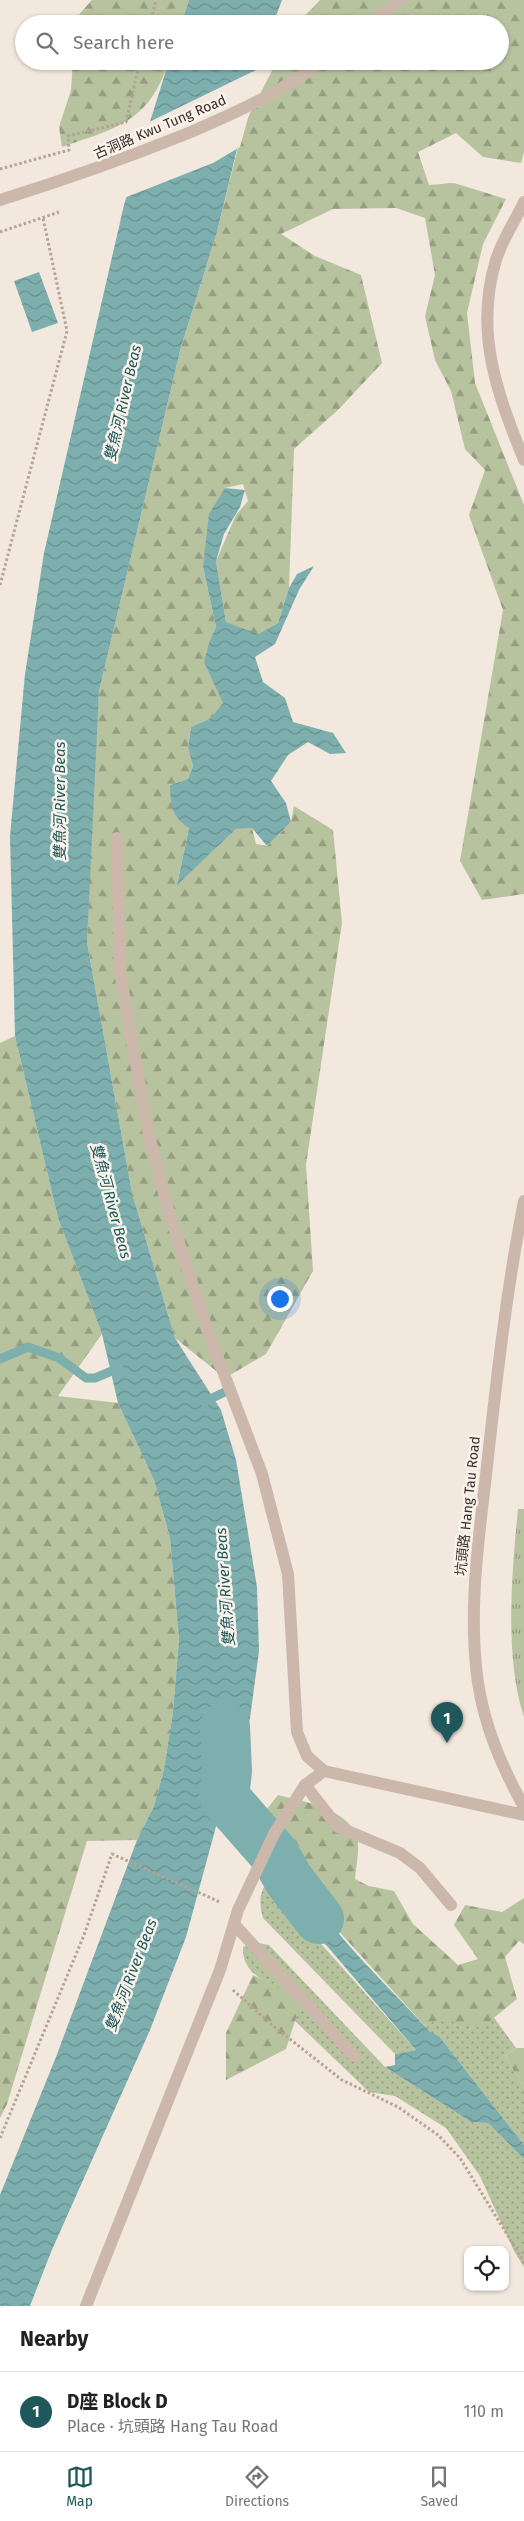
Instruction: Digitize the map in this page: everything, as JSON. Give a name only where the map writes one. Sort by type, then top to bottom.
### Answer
[{"type":"street","points":[[382,15],[399,0]]},
{"type":"street","name":"古洞路 Kwu Tung Road","points":[[0,200],[86,174],[219,120],[266,97],[309,70]]},
{"type":"street","points":[[524,202],[496,258],[488,289],[486,320],[490,356],[501,403],[524,460]]},
{"type":"street","points":[[117,838],[120,973],[149,1136],[168,1209],[208,1332],[262,1474],[288,1574],[298,1732],[307,1756],[324,1771],[524,1815]]},
{"type":"street","name":"坑頭路 Hang Tau Road","points":[[524,1201],[511,1267],[474,1583],[475,1651],[478,1683],[485,1716],[498,1758],[524,1807]]},
{"type":"street","points":[[86,2306],[220,1970],[238,1910],[274,1834],[305,1785],[324,1771]]},
{"type":"street","points":[[305,1785],[338,1827],[400,1853],[420,1868],[451,1904]]},
{"type":"street","points":[[234,1924],[354,2056]]},
{"type":"path","points":[[152,15],[156,0]]},
{"type":"path","points":[[0,169],[69,150],[68,136],[126,122],[138,70]]},
{"type":"path","points":[[0,232],[59,212]]},
{"type":"path","points":[[0,585],[67,331],[43,218]]},
{"type":"path","points":[[0,2138],[84,1935],[112,1854],[225,1904]]},
{"type":"path","points":[[220,1970],[236,1994],[342,2080],[398,2107],[438,2136],[460,2158],[524,2262]]},
{"type":"green space","points":[[92,0],[189,0],[184,15],[79,15]]},
{"type":"green space","points":[[320,0],[524,0],[524,152],[521,163],[483,157],[456,133],[418,152],[429,185],[454,183],[506,199],[483,244],[467,313],[475,383],[524,505],[524,894],[482,900],[460,861],[503,610],[469,515],[485,470],[465,449],[451,391],[435,360],[425,316],[435,275],[425,218],[396,208],[333,209],[281,234],[315,256],[361,275],[382,363],[339,409],[294,449],[289,588],[278,623],[258,634],[247,636],[226,622],[216,561],[236,515],[248,501],[243,484],[225,488],[203,567],[216,627],[210,640],[229,700],[211,718],[191,727],[188,748],[193,766],[188,779],[170,785],[189,828],[177,884],[236,829],[252,828],[256,844],[267,846],[291,822],[294,806],[333,830],[342,923],[306,1165],[313,1271],[266,1354],[225,1378],[175,1338],[132,1193],[87,942],[91,817],[99,691],[181,347],[217,232],[243,127],[272,70],[509,70],[509,15],[306,15]]},
{"type":"green space","points":[[72,70],[165,70],[152,98],[129,120],[115,128],[62,147],[59,127],[71,90]]},
{"type":"green space","points":[[15,1036],[58,1218],[102,1334],[58,1396],[118,1403],[154,1480],[170,1538],[179,1639],[173,1712],[164,1769],[154,1806],[137,1840],[87,1841],[7,2104],[0,2118],[0,1043]]},
{"type":"green space","points":[[518,1509],[524,1509],[524,1717],[514,1668],[511,1614]]},
{"type":"green space","points":[[278,1795],[324,1808],[344,1819],[352,1827],[358,1841],[355,1879],[369,1886],[394,1891],[413,1924],[458,1965],[478,1959],[454,1925],[465,1905],[502,1912],[524,1898],[524,1944],[519,1941],[505,1957],[517,1999],[481,2028],[441,2019],[424,2025],[325,1916],[298,1876],[288,1854],[274,1834],[267,1809]]},
{"type":"green space","points":[[271,1875],[290,1897],[306,1927],[416,2050],[395,2054],[263,1918],[261,1896],[264,1886]]},
{"type":"green space","points":[[253,1942],[269,1945],[385,2067],[471,2122],[488,2123],[524,2159],[524,2267],[514,2251],[480,2176],[446,2128],[395,2096],[369,2092],[294,2020],[301,1999],[263,1980],[248,1967],[244,1958],[243,1947]]},
{"type":"green space","points":[[253,1975],[302,1999],[286,2049],[226,2080],[226,2033]]},
{"type":"green space","points":[[482,2001],[516,2048],[505,2056],[524,2089],[524,2145],[439,2036],[430,2032],[424,2025]]},
{"type":"green space","points":[[516,2048],[524,2048],[524,2089],[505,2056]]},
{"type":"water","points":[[189,0],[282,0],[276,15],[184,15]]},
{"type":"water","name":"雙魚河 River Beas","points":[[166,70],[259,70],[237,149],[217,232],[181,347],[99,691],[87,942],[132,1193],[175,1338],[221,1410],[236,1460],[257,1587],[259,1651],[250,1718],[239,1764],[224,1797],[186,1937],[150,2030],[51,2252],[30,2306],[0,2306],[0,2195],[56,2057],[137,1840],[154,1806],[164,1769],[173,1712],[179,1639],[170,1538],[154,1480],[118,1403],[102,1334],[58,1218],[15,1036],[10,836],[25,674],[44,553],[124,205]]},
{"type":"water","points":[[39,272],[58,323],[32,332],[14,281]]},
{"type":"water","points":[[225,488],[245,490],[240,507],[224,534],[216,561],[226,622],[258,634],[278,623],[289,588],[297,574],[314,566],[299,590],[275,644],[255,657],[263,682],[285,698],[293,722],[333,733],[346,753],[330,754],[308,742],[288,755],[271,781],[286,803],[291,822],[267,846],[252,828],[236,829],[177,885],[189,828],[175,815],[170,785],[188,779],[193,766],[188,748],[191,727],[211,718],[223,703],[204,662],[216,627],[203,567],[209,514]]},
{"type":"water","points":[[288,1854],[316,1903],[333,1926],[371,1970],[430,2032],[439,2036],[524,2145],[524,2159],[488,2123],[471,2122],[385,2067],[395,2065],[395,2054],[416,2050],[327,1946],[306,1926],[290,1897],[271,1875]]},
{"type":"pier","points":[[256,70],[261,70],[240,147],[213,163],[124,198],[147,123]]},
{"type":"waterway","points":[[0,1359],[28,1347],[59,1358],[86,1378],[95,1378],[119,1368]]},
{"type":"waterway","points":[[204,1402],[231,1389]]},
{"type":"waterway","points":[[225,1727],[227,1771],[224,1797],[274,1854],[289,1880],[319,1919]]},
{"type":"place","name":"D座 Block D","points":[[447,1743]]}]
